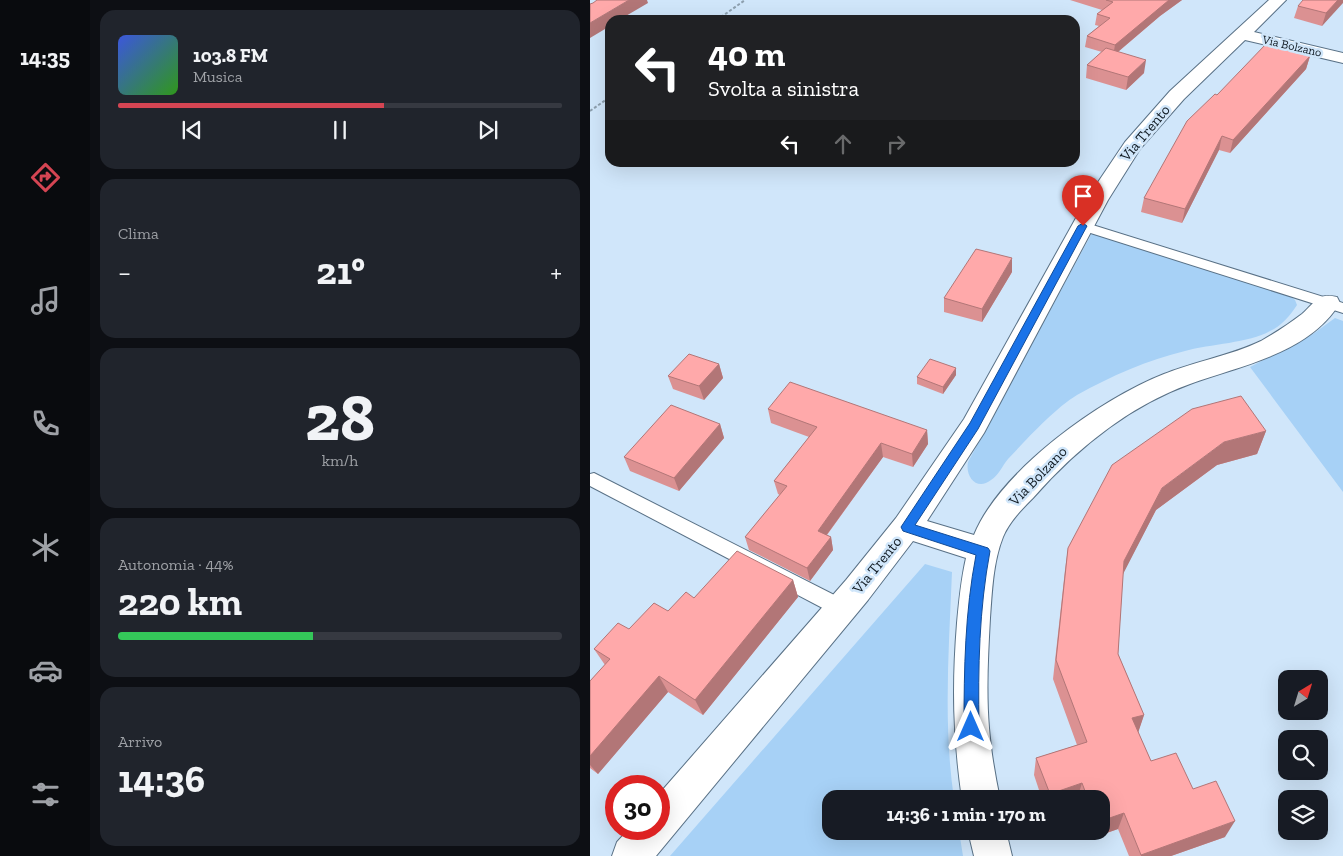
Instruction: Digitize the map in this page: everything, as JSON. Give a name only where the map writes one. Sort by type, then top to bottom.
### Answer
[{"type":"street","name":"Via Trento","points":[[670,810],[907,527],[974,426],[1110,178],[1143,132],[1177,95],[1278,0]]},
{"type":"street","name":"Via Bolzano","points":[[1242,34],[1343,58]]},
{"type":"street","name":"Via Bolzano","points":[[980,790],[971,727],[971,651],[976,592],[983,551],[996,523],[1019,494],[1054,457],[1093,426],[1168,382],[1192,372],[1246,357],[1284,340],[1335,305]]},
{"type":"street","points":[[907,527],[983,551]]},
{"type":"street","points":[[631,856],[645,840]]},
{"type":"street","points":[[989,840],[993,856]]},
{"type":"lane","points":[[1083,226],[1335,305]]},
{"type":"lane","points":[[594,480],[841,608]]},
{"type":"path","points":[[724,15],[745,0]]},
{"type":"path","points":[[590,111],[605,100]]},
{"type":"shaded area","points":[[1092,233],[1287,294],[1295,300],[1297,305],[1282,323],[1261,335],[1157,359],[1116,375],[1077,395],[1059,408],[1041,425],[1008,459],[994,478],[986,483],[977,483],[973,481],[968,473],[968,462]]},
{"type":"shaded area","points":[[1335,318],[1343,321],[1343,492],[1250,367],[1313,334]]},
{"type":"shaded area","points":[[925,564],[952,572],[948,657],[948,714],[953,790],[822,790],[822,840],[960,840],[963,856],[670,856]]},
{"type":"building","points":[[597,0],[629,0],[590,23],[590,4]]},
{"type":"building","points":[[1106,0],[1169,0],[1115,45],[1087,36],[1110,18],[1097,14],[1113,2]]},
{"type":"building","points":[[1303,0],[1338,0],[1326,13],[1298,6]]},
{"type":"building","points":[[1266,44],[1310,56],[1233,140],[1222,136],[1185,209],[1144,198],[1187,121],[1215,94],[1217,95]]},
{"type":"building","points":[[1106,48],[1146,60],[1128,77],[1087,65]]},
{"type":"building","points":[[976,249],[1012,258],[982,309],[944,298]]},
{"type":"building","points":[[689,354],[719,364],[699,386],[668,376]]},
{"type":"building","points":[[930,359],[956,368],[943,387],[917,377]]},
{"type":"building","points":[[790,382],[927,430],[912,454],[881,443],[818,531],[831,537],[807,568],[745,537],[787,486],[774,481],[817,427],[768,409]]},
{"type":"building","points":[[1241,396],[1266,431],[1224,442],[1162,488],[1124,561],[1118,654],[1144,715],[1132,718],[1151,761],[1176,753],[1193,789],[1216,781],[1235,821],[1141,855],[1124,813],[1110,818],[1110,790],[1085,790],[1082,783],[1062,790],[1048,790],[1036,758],[1087,742],[1056,660],[1068,548],[1112,465],[1192,409]]},
{"type":"building","points":[[671,405],[720,424],[674,478],[624,457]]},
{"type":"building","points":[[737,551],[793,580],[695,700],[659,676],[590,756],[590,681],[610,659],[594,649],[618,623],[629,629],[654,603],[668,611],[686,592],[694,598]]},
{"type":"route","points":[[971,727],[971,651],[976,592],[983,551],[907,527],[974,426],[1083,226]]}]
